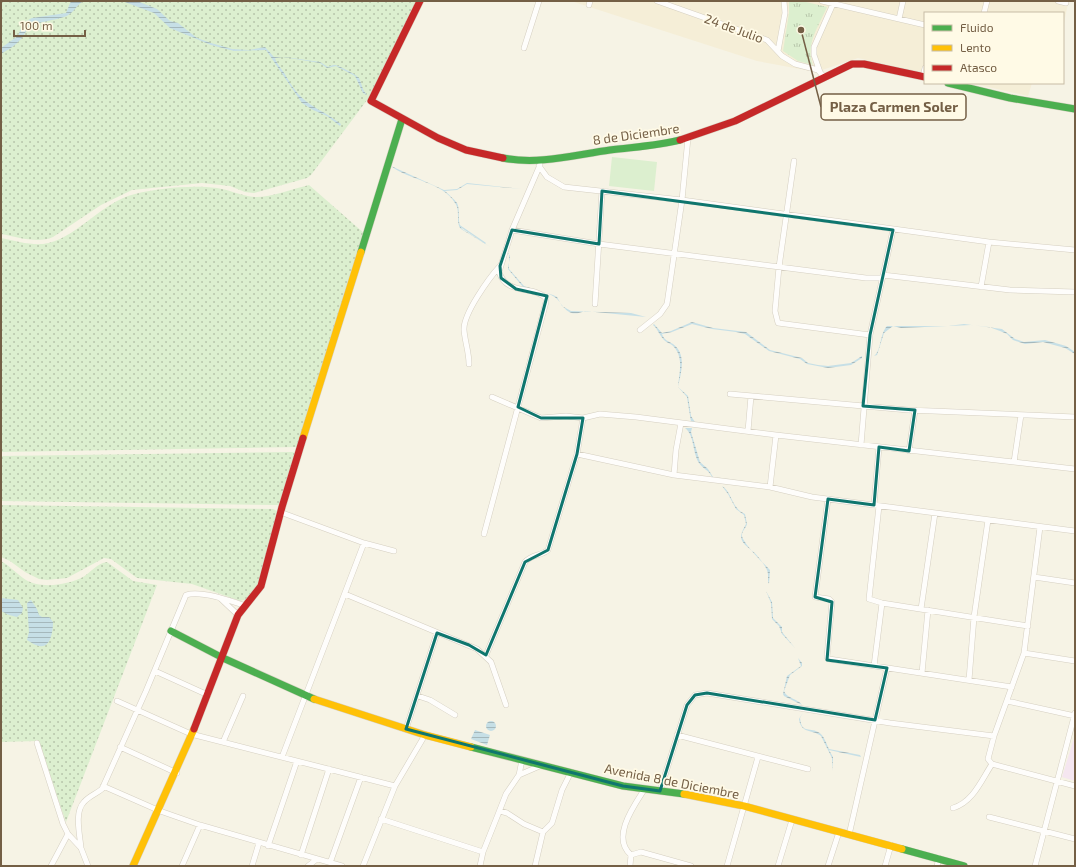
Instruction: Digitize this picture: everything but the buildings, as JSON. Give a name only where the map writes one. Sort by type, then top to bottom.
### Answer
[{"type":"street","name":"8 de Diciembre","points":[[420,1],[371,101],[402,119],[466,150],[514,160],[540,163],[610,150],[664,144],[688,138],[735,121],[822,74],[847,66],[864,64],[924,77]]},
{"type":"street","points":[[524,48],[539,1]]},
{"type":"street","name":"24 de Julio","points":[[657,1],[767,40],[782,56],[795,64],[822,74]]},
{"type":"street","points":[[778,51],[785,12],[784,1]]},
{"type":"street","points":[[822,1],[837,3],[924,25]]},
{"type":"street","points":[[899,19],[903,1]]},
{"type":"street","points":[[984,12],[987,1]]},
{"type":"street","points":[[1058,1],[1066,3]]},
{"type":"street","points":[[822,74],[814,54],[814,47],[837,3]]},
{"type":"street","points":[[952,84],[1010,98],[1075,109]]},
{"type":"street","points":[[133,866],[177,773],[223,658],[238,615],[243,606],[256,595],[262,586],[280,512],[402,119]]},
{"type":"street","points":[[640,330],[660,314],[667,304],[682,200],[688,138]]},
{"type":"street","points":[[794,161],[779,267],[775,311],[778,322],[870,335]]},
{"type":"street","points":[[540,163],[547,177],[558,185],[787,213],[893,230],[989,242],[1075,250]]},
{"type":"street","points":[[484,534],[546,300],[541,294],[516,289],[504,281],[499,272],[512,230],[540,163]]},
{"type":"street","points":[[595,304],[602,191]]},
{"type":"street","points":[[512,230],[599,244],[866,278],[882,276],[1039,292],[1075,292]]},
{"type":"street","points":[[861,445],[870,335],[893,230]]},
{"type":"street","points":[[981,287],[989,242]]},
{"type":"street","points":[[469,364],[465,325],[474,301],[492,274],[500,266]]},
{"type":"street","points":[[730,394],[915,410],[1075,417]]},
{"type":"street","points":[[748,431],[751,396]]},
{"type":"street","points":[[492,397],[541,418],[566,416],[583,418],[600,414],[681,422],[909,451],[1075,469]]},
{"type":"street","points":[[909,451],[915,410]]},
{"type":"street","points":[[1014,462],[1021,415]]},
{"type":"street","points":[[486,655],[525,562],[534,555],[544,553],[548,550],[577,454],[583,418]]},
{"type":"street","points":[[674,475],[676,450],[681,422]]},
{"type":"street","points":[[770,487],[776,435]]},
{"type":"street","points":[[879,447],[876,506],[868,597],[882,603],[1028,626]]},
{"type":"street","points":[[577,454],[674,475],[770,487],[828,499],[876,506],[1075,532]]},
{"type":"street","points":[[828,499],[815,597],[829,599],[832,602],[827,657],[833,661],[1012,687]]},
{"type":"street","points":[[280,512],[364,543],[394,551]]},
{"type":"street","points":[[920,609],[935,513]]},
{"type":"street","points":[[969,680],[974,617],[988,520]]},
{"type":"street","points":[[992,764],[988,755],[1024,653],[1040,527]]},
{"type":"street","points":[[282,757],[364,543]]},
{"type":"street","points":[[1034,577],[1075,583]]},
{"type":"street","points":[[88,866],[81,848],[79,812],[81,806],[103,786],[155,671],[186,595],[197,593],[243,606]]},
{"type":"street","points":[[345,594],[437,633],[469,644],[486,655],[496,671],[506,705]]},
{"type":"street","points":[[221,599],[238,615]]},
{"type":"street","points":[[874,666],[882,603]]},
{"type":"street","points":[[922,673],[928,610]]},
{"type":"street","name":"Avenida 8 de Diciembre","points":[[171,631],[223,658],[306,696],[425,735],[623,786],[697,796],[744,806],[964,866]]},
{"type":"street","points":[[406,729],[418,696],[437,633]]},
{"type":"street","points":[[1024,653],[1075,662]]},
{"type":"street","points":[[849,835],[887,668]]},
{"type":"street","points":[[155,671],[208,695]]},
{"type":"street","points":[[660,791],[687,705],[695,695],[707,693],[876,720],[994,736]]},
{"type":"street","points":[[223,742],[243,696]]},
{"type":"street","points":[[418,696],[430,700],[455,715]]},
{"type":"street","points":[[1008,700],[1075,715],[1035,866]]},
{"type":"street","points":[[117,701],[193,734],[395,786]]},
{"type":"street","points":[[364,866],[395,786],[425,735]]},
{"type":"street","points":[[677,735],[808,769]]},
{"type":"street","points":[[37,743],[68,834],[81,848]]},
{"type":"street","points":[[120,747],[177,773]]},
{"type":"street","points":[[727,866],[758,757]]},
{"type":"street","points":[[480,866],[483,852],[506,794],[519,775],[522,760]]},
{"type":"street","points":[[268,846],[297,761]]},
{"type":"street","points":[[992,764],[1075,786]]},
{"type":"street","points":[[953,808],[963,805],[970,798],[992,764]]},
{"type":"street","points":[[519,775],[542,765]]},
{"type":"street","points":[[301,855],[329,769]]},
{"type":"street","points":[[535,866],[543,832],[552,823],[562,790],[571,772]]},
{"type":"street","points":[[330,863],[361,777]]},
{"type":"street","points":[[103,786],[160,811],[200,825],[268,846],[342,866]]},
{"type":"street","points":[[631,855],[624,848],[622,839],[635,805],[644,790]]},
{"type":"street","points":[[500,811],[507,813],[524,824],[543,832]]},
{"type":"street","points":[[988,817],[1075,839]]},
{"type":"street","points":[[381,819],[483,852]]},
{"type":"street","points":[[778,866],[792,820]]},
{"type":"street","points":[[182,866],[200,825]]},
{"type":"street","points":[[828,866],[839,832]]},
{"type":"street","points":[[51,866],[68,834]]},
{"type":"street","points":[[252,866],[259,843]]},
{"type":"street","points":[[885,866],[890,845]]},
{"type":"street","points":[[631,855],[642,852],[691,866]]},
{"type":"street","points":[[630,866],[631,855]]},
{"type":"street","points":[[937,866],[939,858]]},
{"type":"street","points":[[308,866],[317,859]]},
{"type":"highlighted area","points":[[602,191],[893,230],[870,335],[863,406],[915,410],[909,451],[879,447],[874,505],[828,499],[815,597],[832,602],[827,660],[887,668],[875,720],[707,693],[695,695],[687,705],[660,791],[623,786],[406,729],[437,633],[469,645],[486,655],[525,562],[548,550],[553,535],[577,454],[583,418],[541,418],[518,407],[547,296],[516,289],[501,278],[500,266],[512,230],[599,244]]},
{"type":"shaded area","points":[[571,1],[1061,1],[1068,3],[1064,23],[1064,12],[924,12],[924,73],[858,58],[816,72],[757,61]]},
{"type":"shaded area","points":[[974,84],[1032,84],[1028,96]]},
{"type":"shaded area","points":[[1075,735],[1075,781],[1062,777]]},
{"type":"green space","points":[[1,1],[417,1],[370,96],[311,175],[307,178],[254,193],[245,192],[230,186],[202,183],[132,190],[101,205],[53,237],[34,240],[1,234]]},
{"type":"green space","points":[[789,1],[802,1],[827,7],[812,42],[811,57],[813,65],[798,61],[783,51],[789,13]]},
{"type":"green space","points":[[612,157],[657,162],[654,191],[609,186]]},
{"type":"green space","points":[[309,185],[365,234],[297,447],[1,452],[1,238],[32,244],[43,244],[54,241],[66,236],[123,198],[155,190],[186,187],[207,187],[255,197],[262,197]]},
{"type":"green space","points":[[295,453],[280,504],[277,505],[1,501],[1,456]]},
{"type":"green space","points":[[1,505],[273,509],[277,511],[271,542],[258,586],[251,596],[240,601],[192,584],[137,578],[111,559],[104,558],[67,578],[47,580],[39,579],[1,557]]},
{"type":"green space","points":[[1,561],[32,583],[54,585],[70,582],[83,577],[98,566],[107,562],[133,581],[157,585],[66,822],[37,741],[1,742]]},
{"type":"water","points":[[71,1],[83,1],[67,16],[31,27],[17,43],[1,54],[1,48],[18,36],[23,23],[32,18],[66,13]]},
{"type":"water","points":[[122,1],[137,1],[157,9],[170,21],[178,23],[197,38],[211,43],[232,49],[249,50],[265,47],[274,57],[283,57],[275,58],[298,94],[304,100],[341,124],[340,126],[327,116],[302,103],[266,50],[234,51],[211,45],[170,28],[154,13]]},
{"type":"water","points":[[283,57],[320,62],[328,67],[336,65],[343,68],[359,78],[367,95],[363,93],[355,76],[336,66],[327,68],[320,63]]},
{"type":"water","points":[[391,166],[444,190],[457,189],[467,183],[522,189],[467,184],[457,190],[445,191],[453,198],[457,203],[459,209],[459,223],[462,229],[492,248],[461,229],[458,223],[457,206],[450,196],[442,190],[406,175]]},
{"type":"water","points":[[509,262],[509,269],[524,286],[540,291],[523,287],[508,269]]},
{"type":"water","points":[[545,292],[557,297],[560,303],[555,297]]},
{"type":"water","points":[[563,307],[571,311],[584,311],[572,313]]},
{"type":"water","points":[[592,312],[631,313],[646,317]]},
{"type":"water","points":[[692,322],[713,328],[746,332],[770,350],[802,358],[808,363],[818,365],[828,366],[851,363],[862,356],[862,358],[851,365],[828,368],[807,364],[800,359],[769,351],[745,334],[712,329],[692,324],[672,332],[662,334],[665,339],[677,348],[682,358],[678,387],[680,366],[679,356],[673,346],[662,338],[653,325],[654,324],[662,333],[671,331]]},
{"type":"water","points":[[964,324],[975,325],[971,325],[948,326]]},
{"type":"water","points":[[887,326],[893,326],[884,333],[877,355],[874,356],[878,351],[885,329]]},
{"type":"water","points":[[893,326],[948,326],[901,328]]},
{"type":"water","points":[[990,327],[1002,329],[1015,339],[1024,342],[1045,340],[1066,346],[1075,352],[1075,354],[1065,348],[1043,342],[1025,344],[1013,340],[1007,334]]},
{"type":"water","points":[[678,387],[688,396],[691,416],[695,422],[691,422],[687,397]]},
{"type":"water","points":[[685,428],[692,428],[691,432],[700,462],[708,469],[713,477],[768,484],[712,477],[699,463],[690,435]]},
{"type":"water","points":[[722,486],[725,488],[738,509],[745,514],[747,524],[742,535],[752,551],[742,542],[741,539],[742,533],[746,524],[744,515],[736,509]]},
{"type":"water","points":[[762,562],[770,570],[769,584],[768,572]]},
{"type":"water","points":[[766,591],[772,602],[773,618],[782,627],[782,632],[795,648],[782,634],[779,626],[772,619],[771,603]]},
{"type":"water","points":[[1,598],[18,600],[23,608],[22,613],[17,617],[1,611]]},
{"type":"water","points":[[31,600],[39,615],[42,617],[49,617],[53,622],[49,642],[43,646],[36,645],[27,640],[29,632],[27,603]]},
{"type":"water","points":[[798,658],[802,663],[802,666],[790,675],[784,691],[788,696],[798,701],[802,705],[784,696],[783,694],[787,676],[801,666]]},
{"type":"water","points":[[800,717],[802,726],[806,729],[820,733],[825,739],[829,749],[860,755],[861,757],[829,750],[833,757],[833,771],[832,758],[821,736],[804,729],[800,724]]},
{"type":"water","points":[[491,721],[496,726],[491,731],[486,726]]},
{"type":"water","points":[[475,730],[490,735],[487,745],[471,739]]},
{"type":"waterway","points":[[460,226],[485,243]]},
{"type":"traffic: fast","points":[[952,84],[1010,98],[1075,109]]},
{"type":"traffic: fast","points":[[361,252],[402,119]]},
{"type":"traffic: fast","points":[[503,158],[516,160],[543,160],[680,140]]},
{"type":"traffic: fast","points":[[171,631],[223,658],[314,699]]},
{"type":"traffic: fast","points":[[471,747],[623,786],[684,794]]},
{"type":"traffic: fast","points":[[902,849],[964,866]]},
{"type":"traffic: slow","points":[[303,438],[361,252]]},
{"type":"traffic: slow","points":[[314,699],[425,735],[471,747]]},
{"type":"traffic: slow","points":[[133,866],[194,729]]},
{"type":"traffic: slow","points":[[684,794],[744,806],[902,849]]},
{"type":"traffic: jam","points":[[420,1],[371,101],[438,138],[466,150],[503,158]]},
{"type":"traffic: jam","points":[[680,140],[735,121],[852,64],[864,64],[924,77]]},
{"type":"traffic: jam","points":[[194,729],[238,615],[261,586],[282,507],[303,438]]},
{"type":"place","name":"Plaza Carmen Soler","points":[[801,30]]}]
